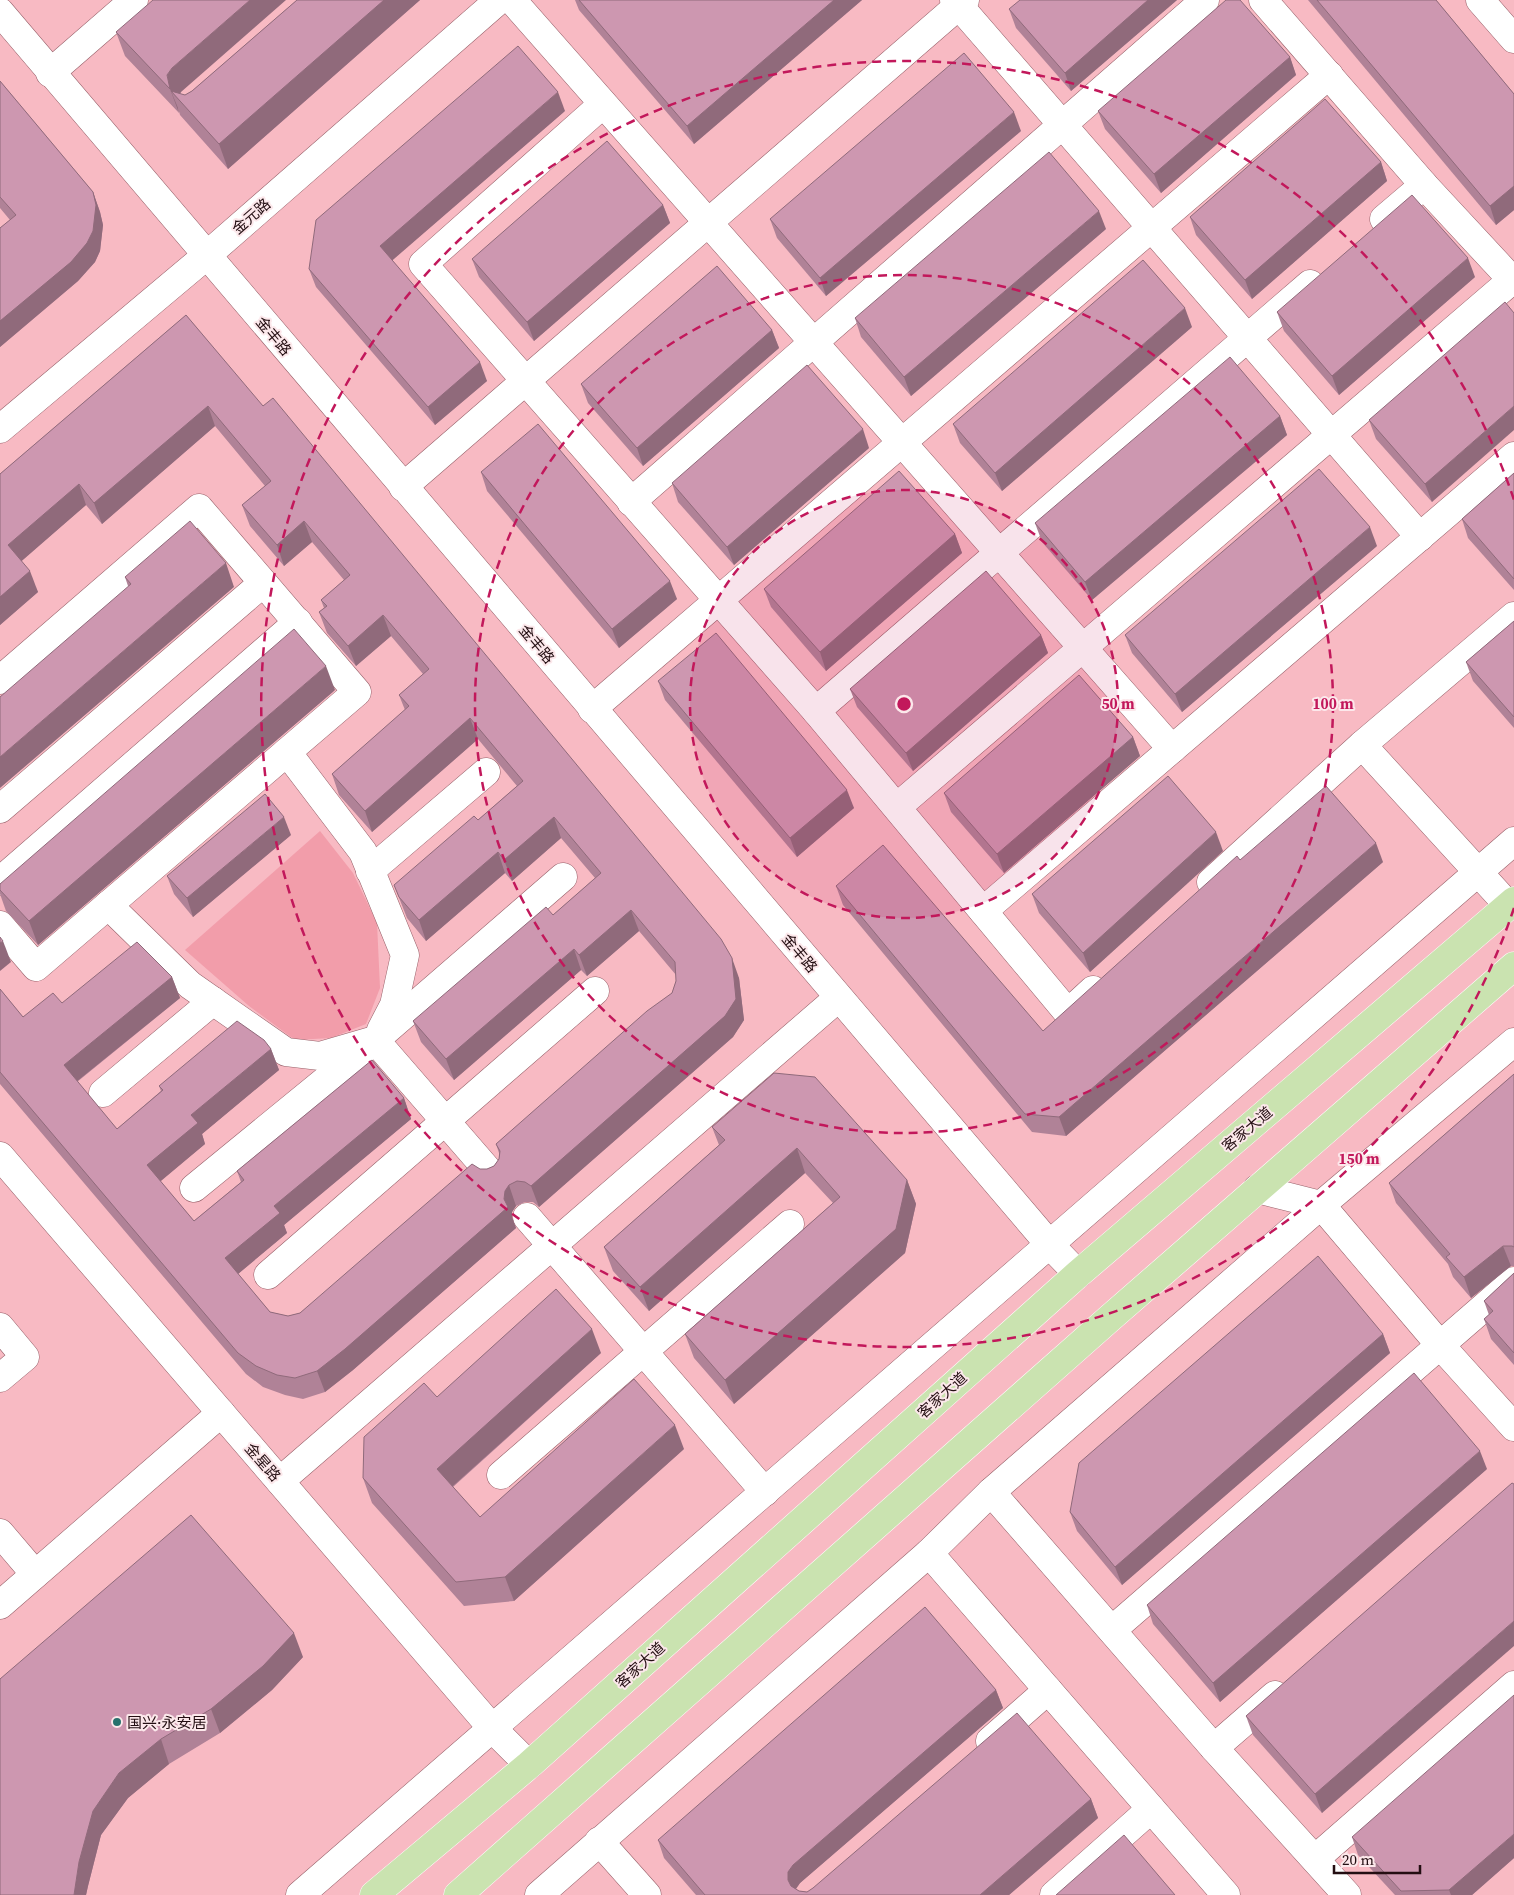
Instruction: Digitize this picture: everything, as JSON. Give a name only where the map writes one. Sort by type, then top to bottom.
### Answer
[{"type":"main road","name":"客家大道","points":[[374,1895],[529,1765],[1078,1274],[1511,904]]},
{"type":"main road","points":[[458,1895],[1257,1189],[1514,966]]},
{"type":"street","points":[[50,73],[134,0]]},
{"type":"street","name":"金元路","points":[[0,429],[206,256],[499,0]]},
{"type":"street","points":[[512,0],[1172,749]]},
{"type":"street","points":[[632,502],[1205,0]]},
{"type":"street","points":[[897,808],[1513,281],[1424,185],[1263,0]]},
{"type":"street","points":[[1480,0],[1514,39]]},
{"type":"street","points":[[403,487],[959,2],[1062,125],[1420,537]]},
{"type":"street","name":"金丰路","points":[[0,12],[838,998],[1050,1245],[1078,1274]]},
{"type":"street","points":[[592,709],[1329,74]]},
{"type":"street","points":[[603,104],[423,264],[816,712],[1068,1013],[1112,973]]},
{"type":"street","points":[[1365,236],[1424,185]]},
{"type":"street","points":[[816,712],[1328,268]]},
{"type":"street","points":[[983,910],[1514,456]]},
{"type":"street","points":[[0,680],[199,508],[357,692],[36,967],[0,925]]},
{"type":"street","points":[[0,810],[263,583]]},
{"type":"street","points":[[1193,899],[1362,745],[1514,616]]},
{"type":"street","points":[[0,881],[298,622]]},
{"type":"street","points":[[1362,745],[1478,872],[1511,904]]},
{"type":"street","points":[[108,905],[190,985],[286,1052],[320,1056],[375,1040],[394,1005],[405,955],[363,852],[288,752]]},
{"type":"street","points":[[370,871],[486,772]]},
{"type":"street","points":[[300,1895],[1514,841]]},
{"type":"street","points":[[194,1188],[375,1040],[563,877]]},
{"type":"street","points":[[268,1275],[595,991]]},
{"type":"street","points":[[280,1481],[838,998]]},
{"type":"street","points":[[103,1092],[213,1001]]},
{"type":"street","points":[[375,1040],[492,1175]]},
{"type":"street","points":[[539,1895],[929,1553],[991,1492],[1321,1205],[1514,1042]]},
{"type":"street","name":"金星路","points":[[0,1156],[492,1728],[529,1765]]},
{"type":"street","points":[[1257,1189],[1321,1205],[1440,1345],[1514,1427]]},
{"type":"street","points":[[527,1217],[765,1492]]},
{"type":"street","points":[[501,1475],[790,1224]]},
{"type":"street","points":[[1112,1630],[1514,1281]]},
{"type":"street","points":[[0,1327],[25,1357],[0,1378]]},
{"type":"street","points":[[0,1605],[221,1413]]},
{"type":"street","points":[[991,1492],[1214,1748],[1347,1895]]},
{"type":"street","points":[[0,1533],[35,1574]]},
{"type":"street","points":[[929,1553],[1226,1895]]},
{"type":"street","points":[[1214,1748],[1297,1676]]},
{"type":"street","points":[[1315,1859],[1514,1685]]},
{"type":"street","points":[[974,1754],[1048,1690]]},
{"type":"street","points":[[1054,1895],[1151,1809]]},
{"type":"street","points":[[599,1841],[647,1895]]},
{"type":"shaded area","points":[[320,831],[353,873],[377,923],[380,988],[366,1024],[331,1038],[295,1040],[249,1006],[185,950]]},
{"type":"building","points":[[153,0],[250,0],[172,68],[167,75],[170,89],[116,32]]},
{"type":"building","points":[[297,0],[384,0],[219,144],[171,91],[185,95],[192,91]]},
{"type":"building","points":[[579,0],[834,0],[687,126]]},
{"type":"building","points":[[1020,0],[1148,0],[1065,73],[1009,9]]},
{"type":"building","points":[[1226,0],[1240,0],[1290,57],[1154,174],[1098,111]]},
{"type":"building","points":[[1317,0],[1436,0],[1514,94],[1514,186],[1490,206]]},
{"type":"building","points":[[518,46],[558,92],[380,246],[480,362],[428,407],[309,269],[316,220]]},
{"type":"building","points":[[964,53],[1014,112],[820,278],[770,219]]},
{"type":"building","points":[[0,81],[93,192],[96,205],[93,231],[87,243],[71,262],[0,321],[0,228],[16,215],[0,197]]},
{"type":"building","points":[[1325,99],[1381,162],[1245,280],[1190,217]]},
{"type":"building","points":[[607,141],[663,205],[527,322],[472,259]]},
{"type":"building","points":[[1049,152],[1099,211],[904,377],[855,318]]},
{"type":"building","points":[[1412,195],[1468,258],[1332,376],[1277,312]]},
{"type":"building","points":[[1143,260],[1185,308],[995,473],[953,424]]},
{"type":"building","points":[[717,266],[772,330],[637,448],[581,384]]},
{"type":"building","points":[[1505,302],[1514,313],[1514,406],[1425,484],[1369,420]]},
{"type":"building","points":[[186,315],[263,406],[273,398],[721,939],[732,958],[736,999],[725,1016],[531,1186],[525,1182],[517,1181],[509,1185],[505,1191],[504,1199],[508,1207],[345,1349],[317,1371],[295,1378],[277,1375],[256,1366],[238,1353],[0,1072],[0,989],[23,1017],[53,993],[62,1003],[137,942],[172,977],[64,1065],[117,1129],[163,1090],[159,1086],[237,1021],[264,1040],[271,1049],[191,1115],[198,1123],[147,1165],[194,1221],[244,1180],[237,1171],[372,1060],[404,1098],[274,1206],[280,1213],[225,1258],[270,1312],[288,1316],[300,1313],[472,1164],[480,1169],[494,1166],[499,1159],[500,1151],[496,1144],[647,1011],[672,993],[676,981],[675,962],[631,910],[579,955],[574,949],[446,1059],[413,1021],[546,907],[553,915],[601,873],[554,817],[504,860],[498,852],[419,920],[399,897],[394,885],[474,816],[478,820],[523,781],[470,718],[365,811],[332,774],[409,706],[399,695],[429,669],[383,615],[348,646],[319,612],[327,606],[321,600],[350,575],[304,521],[277,545],[242,505],[271,481],[208,406],[94,503],[79,484],[8,545],[30,571],[0,597],[0,474]]},
{"type":"building","points":[[1230,357],[1280,416],[1085,582],[1035,523]]},
{"type":"building","points":[[807,365],[863,429],[727,547],[672,483]]},
{"type":"building","points":[[538,424],[670,581],[612,629],[481,472]]},
{"type":"building","points":[[1319,469],[1370,527],[1175,694],[1125,635]]},
{"type":"building","points":[[899,471],[955,534],[820,652],[764,589]]},
{"type":"building","points":[[1514,473],[1514,579],[1462,519]]},
{"type":"building","points":[[190,521],[226,563],[0,757],[0,697],[131,584],[125,577]]},
{"type":"building","points":[[986,571],[1041,635],[906,753],[850,689]]},
{"type":"building","points":[[1514,621],[1514,717],[1466,662]]},
{"type":"building","points":[[294,629],[326,666],[29,921],[0,890],[0,884]]},
{"type":"building","points":[[716,633],[847,790],[790,838],[658,681]]},
{"type":"building","points":[[1079,675],[1133,737],[997,854],[944,793]]},
{"type":"building","points":[[1168,776],[1216,832],[1083,953],[1032,894]]},
{"type":"building","points":[[1326,786],[1376,843],[1059,1117],[1025,1114],[836,886],[883,845],[1043,1031],[1237,856],[1240,860]]},
{"type":"building","points":[[265,794],[284,817],[187,898],[167,876]]},
{"type":"building","points":[[774,1073],[815,1077],[907,1180],[896,1229],[725,1380],[685,1334],[840,1197],[797,1148],[640,1287],[604,1247],[725,1140],[712,1127]]},
{"type":"building","points":[[1514,1074],[1514,1247],[1503,1246],[1464,1277],[1446,1257],[1450,1254],[1389,1183]]},
{"type":"building","points":[[1318,1256],[1383,1334],[1115,1567],[1070,1512],[1079,1463]]},
{"type":"building","points":[[1514,1273],[1514,1353],[1484,1319],[1493,1311],[1484,1301]]},
{"type":"building","points":[[556,1289],[592,1329],[437,1469],[480,1517],[634,1379],[675,1425],[505,1577],[456,1582],[363,1478],[364,1437],[424,1383],[437,1397]]},
{"type":"building","points":[[1414,1373],[1480,1451],[1213,1683],[1147,1605]]},
{"type":"building","points":[[1512,1483],[1514,1484],[1514,1621],[1315,1794],[1246,1716]]},
{"type":"building","name":"国兴·永安居","points":[[191,1515],[294,1633],[263,1666],[211,1709],[161,1739],[119,1773],[93,1811],[79,1862],[74,1895],[0,1895],[0,1679]]},
{"type":"building","points":[[925,1607],[996,1690],[793,1865],[788,1872],[788,1880],[791,1886],[799,1891],[807,1892],[813,1888],[1017,1713],[1091,1799],[980,1895],[705,1895],[658,1840]]},
{"type":"building","points":[[1514,1695],[1514,1834],[1449,1890],[1401,1891],[1352,1837]]},
{"type":"building","points":[[1124,1835],[1175,1895],[1056,1895]]},
{"type":"place","name":"国兴·永安居","points":[[117,1722]]}]
